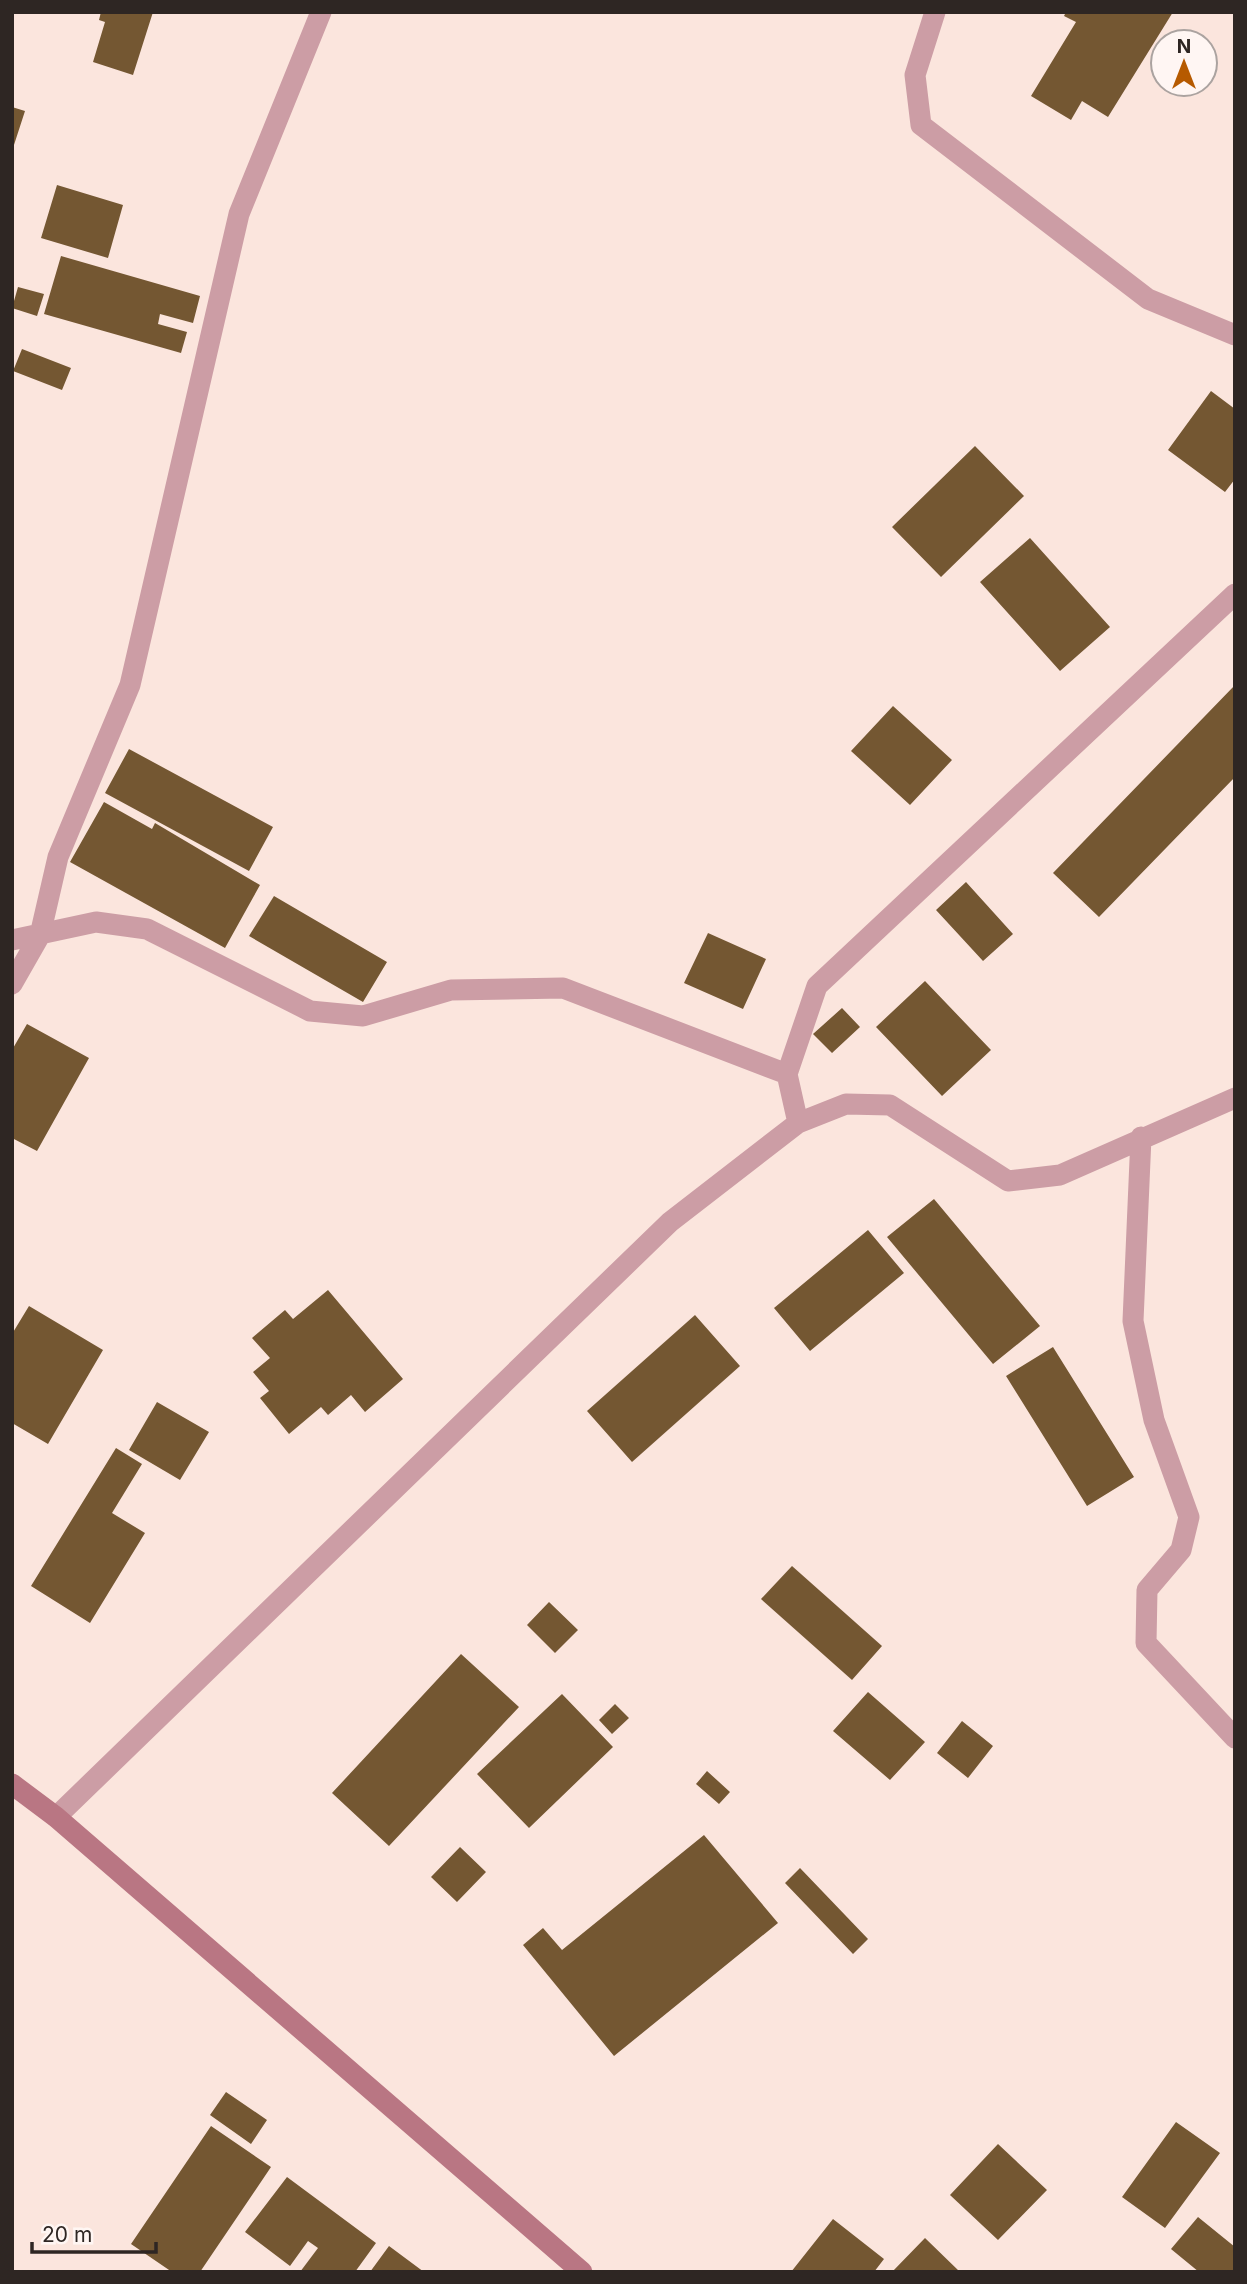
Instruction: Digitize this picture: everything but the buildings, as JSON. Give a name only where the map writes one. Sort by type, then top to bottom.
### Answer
[{"type":"main road","points":[[12,1784],[56,1817],[582,2272]]},
{"type":"street","points":[[12,984],[40,935],[58,857],[130,685],[239,214],[321,12]]},
{"type":"street","points":[[935,12],[915,75],[920,125],[1148,299],[1235,335]]},
{"type":"street","points":[[798,1123],[787,1074],[817,986],[1235,594]]},
{"type":"street","points":[[12,940],[96,922],[147,929],[310,1011],[363,1016],[451,990],[563,988],[787,1074]]},
{"type":"street","points":[[56,1817],[670,1222],[798,1123],[846,1104],[890,1105],[952,1148],[1008,1181],[1060,1175],[1141,1137],[1235,1098]]},
{"type":"street","points":[[1141,1137],[1133,1321],[1154,1420],[1189,1517],[1181,1550],[1147,1590],[1146,1643],[1235,1738]]}]
